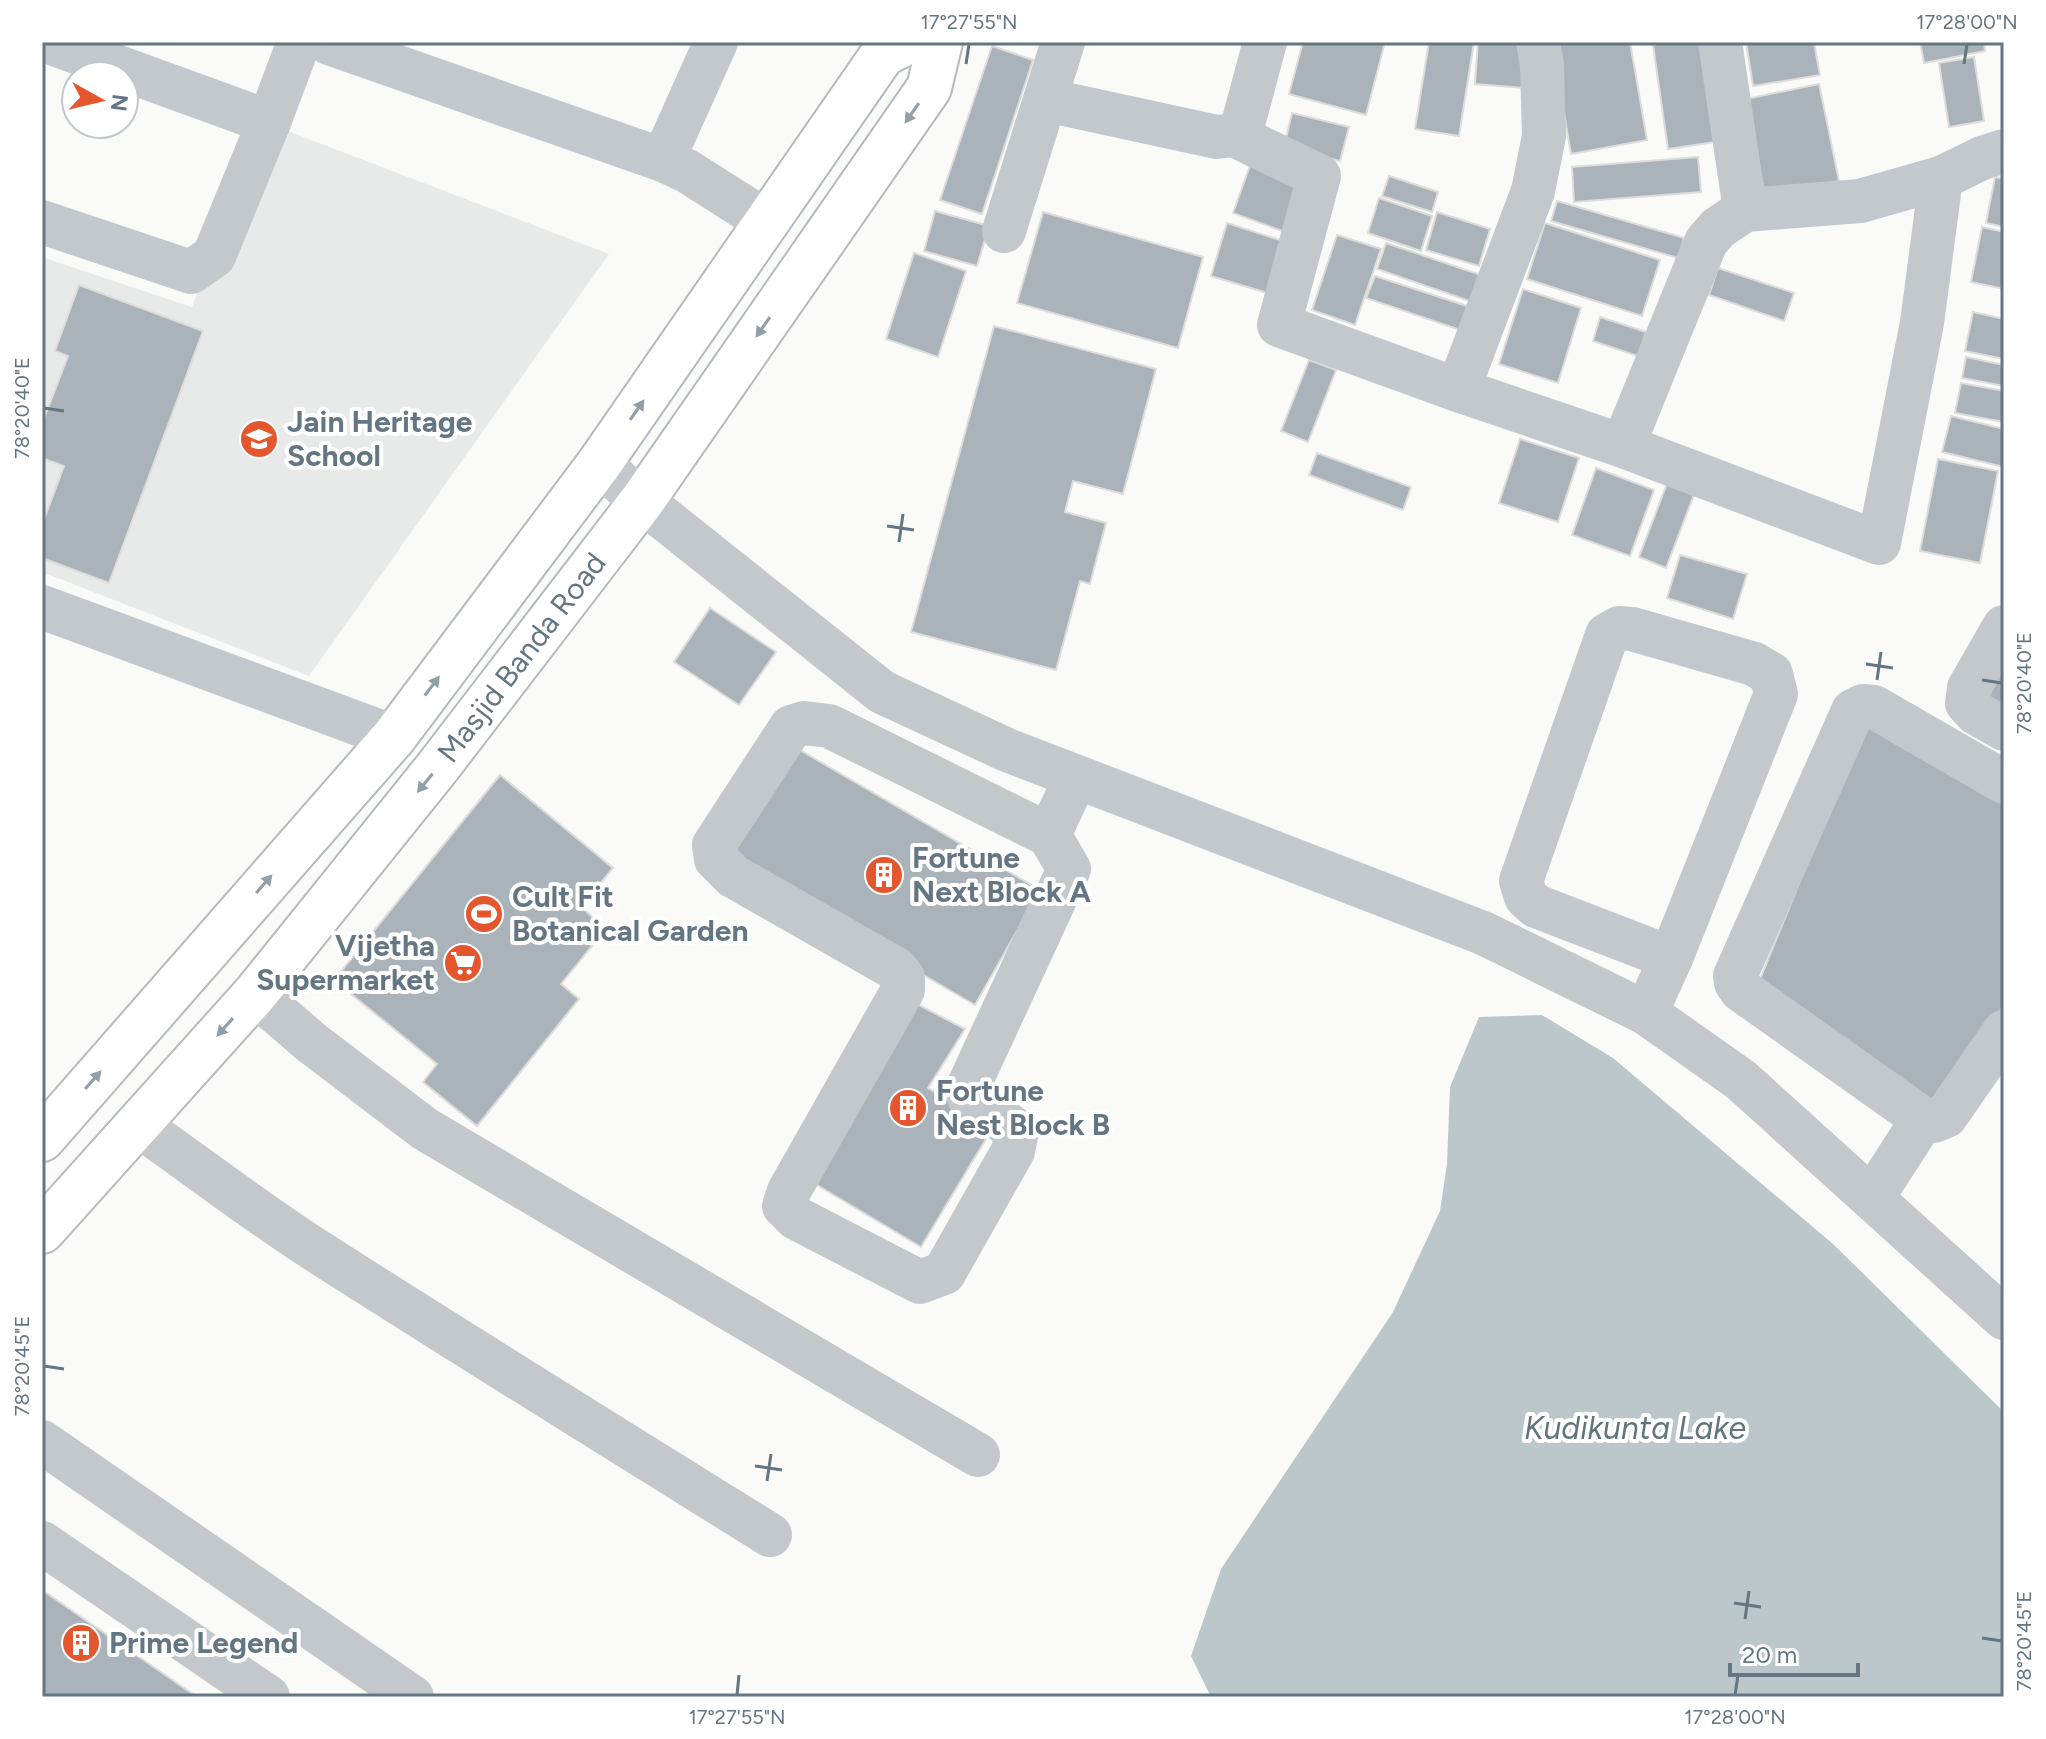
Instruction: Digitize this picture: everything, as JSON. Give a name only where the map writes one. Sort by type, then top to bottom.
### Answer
[{"type":"main road","name":"Masjid Banda Road","points":[[42,1139],[394,737],[599,464],[883,54],[907,42]]},
{"type":"main road","name":"Masjid Banda Road","points":[[42,1231],[255,994],[437,768],[642,501],[929,88],[940,42]]},
{"type":"street","points":[[49,42],[269,122]]},
{"type":"street","points":[[663,160],[716,42]]},
{"type":"street","points":[[1004,231],[1063,42]]},
{"type":"street","points":[[1234,135],[1243,124],[1265,42]]},
{"type":"street","points":[[1458,390],[1533,191],[1544,136],[1542,65],[1538,42]]},
{"type":"street","points":[[1720,42],[1745,210]]},
{"type":"street","points":[[42,222],[191,272],[214,256],[269,122],[314,43],[663,160],[687,171],[767,222]]},
{"type":"street","points":[[1046,100],[1217,137],[1234,135],[1319,176],[1279,325],[1623,446],[1879,543],[1922,323],[1941,178]]},
{"type":"street","points":[[1623,446],[1706,242],[1718,228],[1745,210],[1860,201],[1941,178],[2004,151]]},
{"type":"street","points":[[599,464],[882,692],[1007,750],[1483,933],[1646,1013],[1741,1080],[2004,1318]]},
{"type":"street","name":"Masjid Banda Road","points":[[42,607],[394,737]]},
{"type":"street","points":[[2004,627],[1969,688],[1967,703],[1976,713],[2004,729]]},
{"type":"street","points":[[1646,1013],[1671,958],[1776,694],[1771,674],[1754,664],[1619,628],[1607,635],[1521,881],[1526,897],[1536,906],[1671,958]]},
{"type":"street","points":[[2004,782],[1874,707],[1863,706],[1853,711],[1735,976],[1741,990],[1923,1119],[1934,1121],[1946,1116],[2004,1032]]},
{"type":"street","points":[[804,723],[829,726],[1049,835],[1069,869],[969,1085],[969,1097],[1017,1131],[1013,1151],[944,1273],[920,1282],[796,1218],[784,1206],[789,1191],[903,990],[903,978],[896,969],[733,876],[716,859],[714,845],[791,727],[804,723]]},
{"type":"street","points":[[1049,835],[1076,777]]},
{"type":"street","points":[[255,994],[312,1043],[425,1129],[978,1455]]},
{"type":"street","points":[[1872,1198],[1923,1119]]},
{"type":"street","points":[[138,1125],[317,1251],[770,1535]]},
{"type":"street","points":[[42,1442],[412,1697]]},
{"type":"street","points":[[42,1543],[268,1697]]},
{"type":"shaded area","name":"Jain Heritage School","points":[[259,120],[609,254],[309,676],[42,572],[42,257],[192,307]]},
{"type":"water","name":"Kudikunta Lake","points":[[1542,1015],[1613,1058],[1833,1244],[2004,1412],[2004,1697],[1211,1697],[1191,1656],[1221,1569],[1393,1312],[1440,1211],[1447,1164],[1450,1087],[1479,1017]]},
{"type":"building","points":[[1303,42],[1385,42],[1366,115],[1289,94]]},
{"type":"building","points":[[1429,42],[1474,42],[1459,136],[1415,129]]},
{"type":"building","points":[[1478,42],[1527,42],[1524,88],[1475,84]]},
{"type":"building","points":[[1552,42],[1630,42],[1647,140],[1571,154]]},
{"type":"building","points":[[1713,42],[1728,140],[1668,149],[1653,45]]},
{"type":"building","points":[[1746,42],[1814,42],[1820,75],[1753,86]]},
{"type":"building","points":[[1920,42],[1984,42],[1985,51],[1924,63]]},
{"type":"building","points":[[992,46],[1033,60],[982,214],[940,200]]},
{"type":"building","points":[[1974,57],[1984,121],[1949,127],[1939,63]]},
{"type":"building","points":[[1819,84],[1839,181],[1765,196],[1746,99]]},
{"type":"building","points":[[1292,113],[1349,127],[1340,161],[1284,147]]},
{"type":"building","points":[[1698,157],[1701,192],[1574,202],[1572,167]]},
{"type":"building","points":[[1251,163],[1311,184],[1293,235],[1233,213]]},
{"type":"building","points":[[1389,176],[1438,192],[1432,212],[1382,196]]},
{"type":"building","points":[[1995,177],[2004,179],[2004,227],[1986,223]]},
{"type":"building","points":[[1379,198],[1432,216],[1421,251],[1368,233]]},
{"type":"building","points":[[1557,201],[1684,238],[1678,258],[1551,221]]},
{"type":"building","points":[[935,211],[989,226],[977,266],[924,251]]},
{"type":"building","points":[[1043,212],[1203,257],[1178,348],[1017,303]]},
{"type":"building","points":[[1437,212],[1490,229],[1479,266],[1426,250]]},
{"type":"building","points":[[1227,223],[1289,243],[1274,295],[1211,276]]},
{"type":"building","points":[[1545,223],[1660,260],[1642,316],[1527,279]]},
{"type":"building","points":[[1982,227],[2004,232],[2004,289],[1971,282]]},
{"type":"building","points":[[1337,235],[1381,249],[1355,325],[1312,310]]},
{"type":"building","points":[[1386,243],[1487,277],[1478,304],[1377,269]]},
{"type":"building","points":[[914,253],[966,271],[938,357],[886,339]]},
{"type":"building","points":[[1718,268],[1794,293],[1784,321],[1709,295]]},
{"type":"building","points":[[1375,276],[1476,309],[1469,333],[1366,298]]},
{"type":"building","points":[[79,285],[203,331],[109,583],[42,558],[42,525],[64,466],[42,458],[42,424],[68,356],[55,351]]},
{"type":"building","points":[[1523,289],[1581,308],[1558,383],[1499,364]]},
{"type":"building","points":[[1973,312],[2004,319],[2004,359],[1965,351]]},
{"type":"building","points":[[1600,317],[1646,332],[1638,356],[1593,341]]},
{"type":"building","points":[[994,326],[1156,369],[1123,494],[1073,481],[1065,512],[1106,523],[1090,584],[1080,581],[1056,670],[911,632]]},
{"type":"building","points":[[1966,357],[2004,365],[2004,386],[1962,378]]},
{"type":"building","points":[[1309,360],[1336,370],[1308,442],[1281,431]]},
{"type":"building","points":[[1961,383],[2004,391],[2004,422],[1955,413]]},
{"type":"building","points":[[1951,416],[2004,429],[2004,467],[1942,452]]},
{"type":"building","points":[[1520,439],[1579,458],[1558,522],[1499,503]]},
{"type":"building","points":[[1317,453],[1411,487],[1403,510],[1309,475]]},
{"type":"building","points":[[1938,459],[1998,471],[1980,563],[1920,551]]},
{"type":"building","points":[[1596,468],[1654,490],[1630,556],[1572,535]]},
{"type":"building","points":[[1668,481],[1695,492],[1666,568],[1639,557]]},
{"type":"building","points":[[1680,555],[1747,574],[1733,619],[1667,598]]},
{"type":"building","points":[[710,608],[776,652],[739,705],[674,662]]},
{"type":"building","points":[[2004,641],[2004,718],[1971,698]]},
{"type":"building","points":[[1865,722],[2004,804],[2004,1005],[1939,1106],[1756,989]]},
{"type":"building","name":"Fortune Next Block A","points":[[793,746],[1040,890],[975,1005],[728,861]]},
{"type":"building","name":"Vijetha Supermarket","points":[[500,775],[613,868],[581,907],[596,920],[581,937],[592,946],[561,984],[579,999],[477,1126],[423,1082],[437,1064],[334,980]]},
{"type":"building","name":"Fortune Nest Block B","points":[[915,1003],[965,1029],[928,1088],[993,1127],[921,1247],[812,1182]]},
{"type":"building","name":"Prime Legend","points":[[42,1590],[197,1697],[42,1697]]},
{"type":"place","name":"Jain Heritage School","points":[[259,439]]},
{"type":"place","name":"Fortune Next Block A","points":[[884,875]]},
{"type":"place","name":"Cult Fit Botanical Garden","points":[[484,914]]},
{"type":"place","name":"Vijetha Supermarket","points":[[463,963]]},
{"type":"place","name":"Fortune Nest Block B","points":[[908,1108]]},
{"type":"place","name":"Prime Legend","points":[[81,1643]]}]
